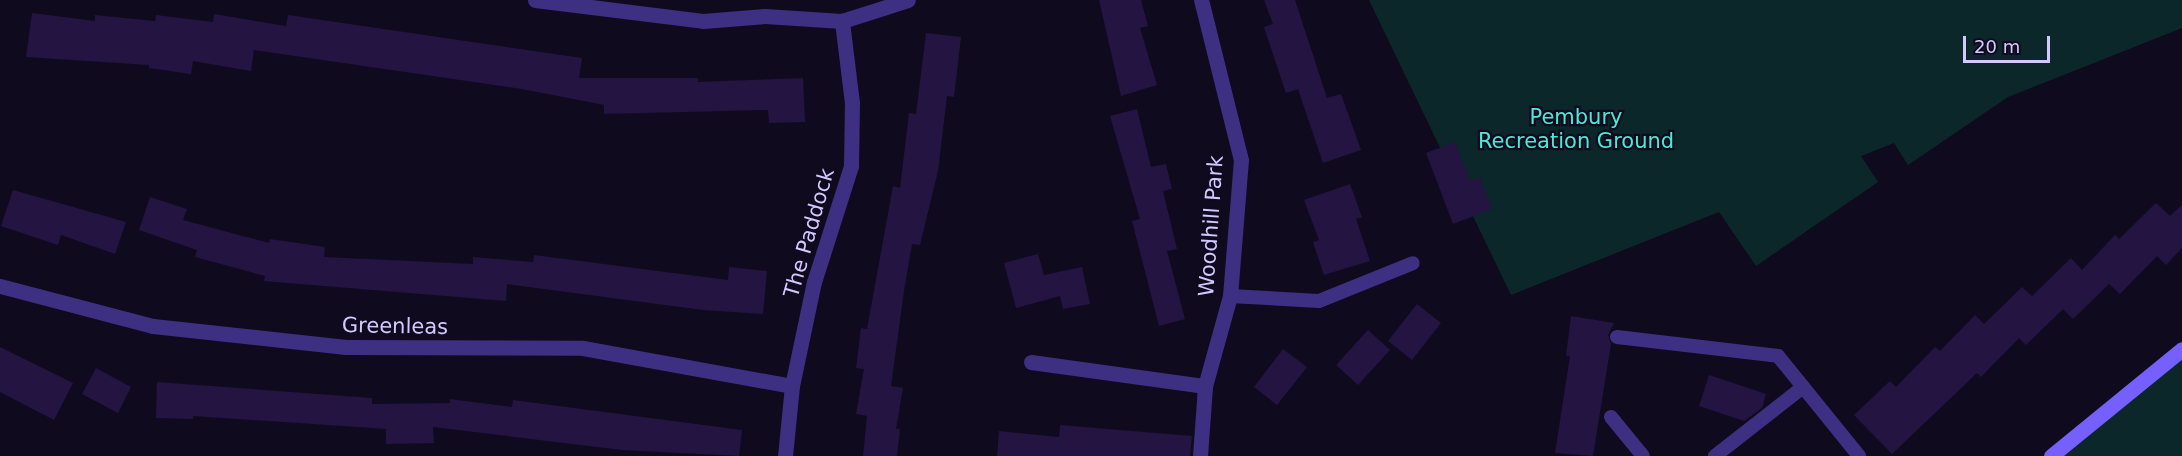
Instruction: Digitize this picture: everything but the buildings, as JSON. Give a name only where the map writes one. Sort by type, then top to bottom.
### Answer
[{"type":"street","points":[[536,0],[703,21],[765,16],[842,21],[908,0]]},
{"type":"street","name":"Woodhill Park","points":[[1200,456],[1205,386],[1230,296],[1241,160],[1201,0]]},
{"type":"street","name":"The Paddock","points":[[785,456],[792,386],[814,282],[851,166],[852,103],[842,21]]},
{"type":"street","name":"Greenleas","points":[[0,286],[153,326],[346,347],[583,348],[792,386]]},
{"type":"street","points":[[2051,456],[2182,349]]},
{"type":"street","points":[[1030,362],[1205,386]]},
{"type":"lane","points":[[1230,296],[1319,301],[1413,263]]},
{"type":"lane","points":[[1617,337],[1778,356],[1859,456]]},
{"type":"lane","points":[[1715,456],[1803,387]]},
{"type":"lane","points":[[1611,417],[1643,456]]},
{"type":"green space","name":"Pembury Recreation Ground","points":[[1369,0],[2182,0],[2182,28],[2008,97],[1908,165],[1894,143],[1861,156],[1878,182],[1756,266],[1719,212],[1511,295]]},
{"type":"green space","points":[[2182,349],[2182,456],[2051,456]]}]
